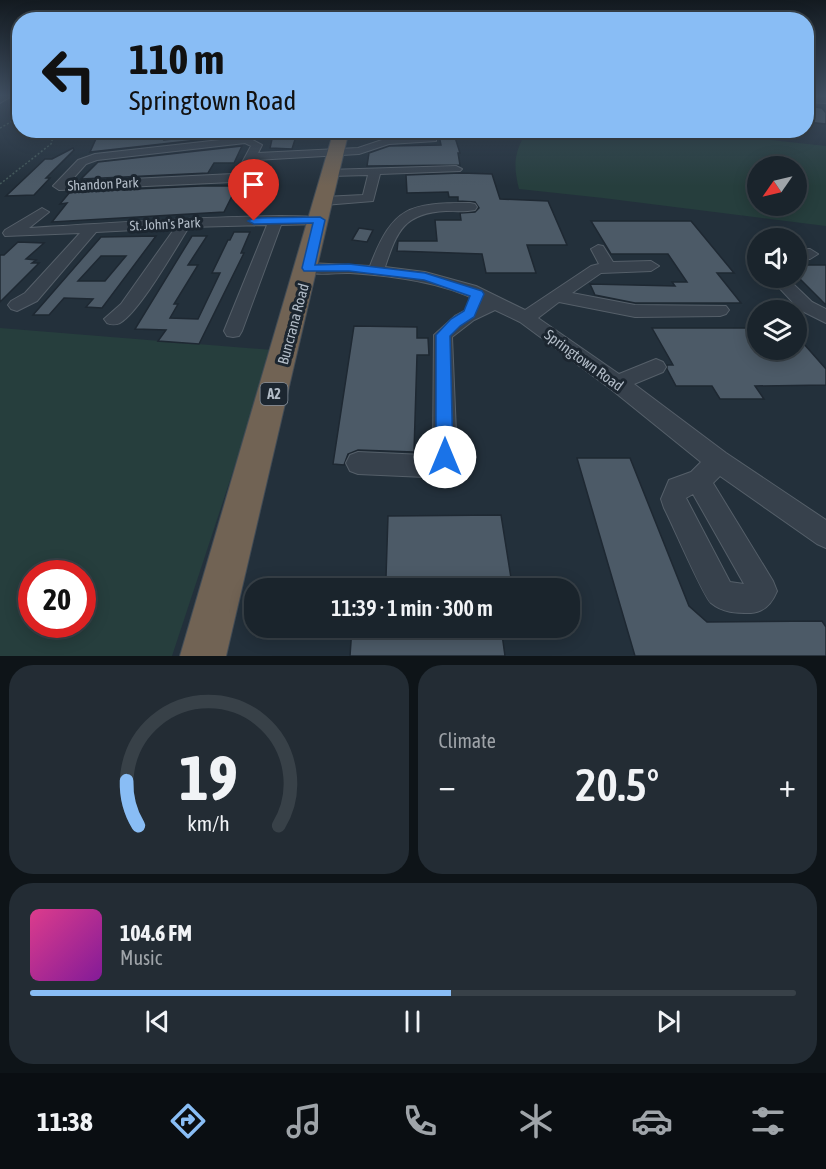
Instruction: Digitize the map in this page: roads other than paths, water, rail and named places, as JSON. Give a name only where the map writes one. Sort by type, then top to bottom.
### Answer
[{"type":"highway","name":"Buncrana Road","points":[[203,656],[335,171]]},
{"type":"street","points":[[335,171],[358,151],[388,141],[432,138]]},
{"type":"street","name":"Shandon Park","points":[[247,140],[257,145],[251,157],[241,176],[233,178],[56,190],[82,162],[95,157],[247,140]]},
{"type":"street","points":[[335,171],[414,140]]},
{"type":"street","points":[[305,154],[335,171],[456,169]]},
{"type":"street","points":[[305,154],[335,171]]},
{"type":"street","points":[[251,157],[305,154],[335,171],[368,198],[375,170]]},
{"type":"street","name":"St. John's Park","points":[[5,237],[92,228],[276,220],[335,171]]},
{"type":"street","points":[[376,270],[388,237],[407,214],[431,207],[470,207]]},
{"type":"street","name":"St. John's Park","points":[[5,237],[42,212]]},
{"type":"street","points":[[233,331],[276,220]]},
{"type":"street","points":[[113,319],[127,308],[186,223]]},
{"type":"street","points":[[17,305],[31,297],[92,228]]},
{"type":"street","points":[[598,249],[609,267]]},
{"type":"street","points":[[526,318],[597,269],[651,266]]},
{"type":"street","name":"Springtown Road","points":[[308,268],[376,270],[425,277],[477,294],[526,318],[619,384],[718,461],[826,535]]},
{"type":"street","points":[[788,288],[806,306],[826,316]]},
{"type":"street","points":[[470,313],[477,294]]},
{"type":"street","points":[[556,296],[635,311],[720,310]]},
{"type":"street","points":[[358,463],[425,466],[445,457],[443,335],[456,322],[470,313],[496,303]]},
{"type":"street","points":[[619,384],[656,367]]},
{"type":"street","points":[[699,481],[718,461]]}]
